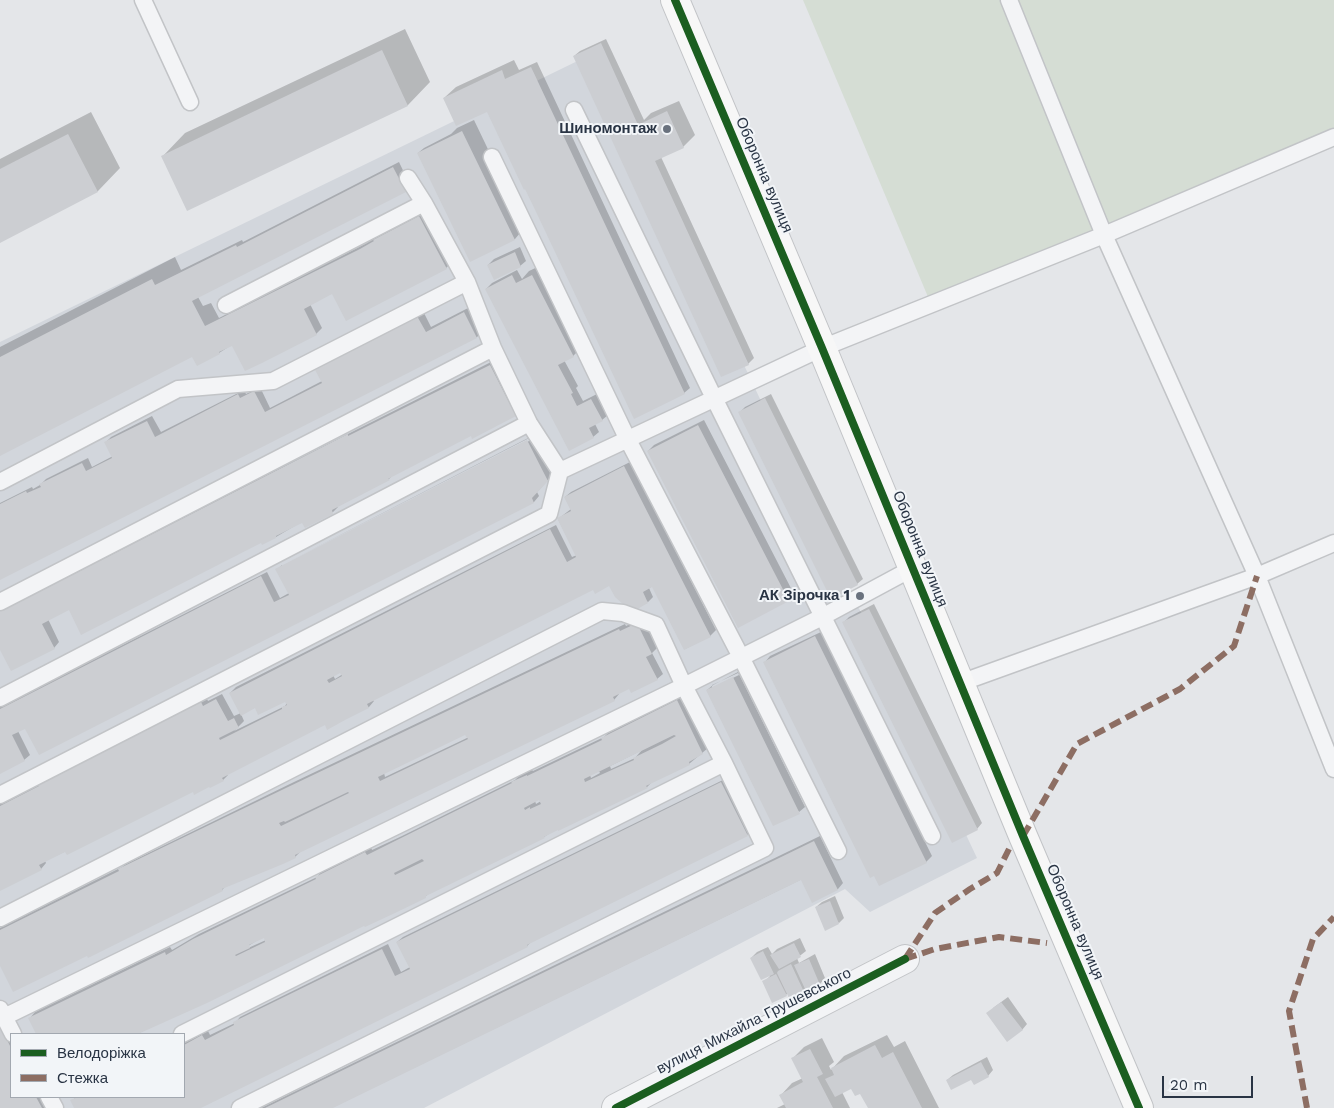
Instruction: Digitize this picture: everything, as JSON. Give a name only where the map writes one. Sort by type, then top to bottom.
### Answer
[{"type":"street","name":"Оборонна вулиця","points":[[675,0],[1139,1108]]},
{"type":"street","name":"вулиця Михайла Грушевського","points":[[616,1108],[905,958]]},
{"type":"lane","points":[[143,0],[190,102]]},
{"type":"lane","points":[[1010,0],[1104,235],[1256,576],[1334,769]]},
{"type":"lane","points":[[574,110],[714,398],[932,836]]},
{"type":"lane","points":[[560,471],[822,348],[1104,235],[1334,137]]},
{"type":"lane","points":[[492,157],[628,440],[741,657],[838,851]]},
{"type":"lane","points":[[0,794],[548,514],[560,471],[529,423],[493,348],[467,282],[424,203],[408,178]]},
{"type":"lane","points":[[226,305],[424,203]]},
{"type":"lane","points":[[0,482],[178,389],[273,381],[467,282]]},
{"type":"lane","points":[[0,602],[493,348]]},
{"type":"lane","points":[[0,698],[529,423]]},
{"type":"lane","points":[[960,683],[1256,576],[1334,542]]},
{"type":"lane","points":[[13,1033],[2,1013],[684,686],[822,617],[913,568]]},
{"type":"lane","points":[[0,918],[602,611],[623,613],[656,625],[764,848],[240,1108]]},
{"type":"lane","points":[[184,1033],[724,763]]},
{"type":"shaded area","points":[[803,0],[1334,0],[1334,139],[931,304]]},
{"type":"shaded area","points":[[596,52],[977,858],[870,912],[845,889],[424,1108],[0,1108],[0,342]]},
{"type":"building","points":[[601,43],[638,125],[667,111],[684,148],[655,161],[749,365],[721,377],[573,56]]},
{"type":"building","points":[[382,50],[408,106],[187,211],[161,156]]},
{"type":"building","points":[[531,67],[685,394],[634,419],[487,112],[456,126],[443,98],[502,70],[505,79]]},
{"type":"building","points":[[462,131],[515,240],[470,262],[417,153]]},
{"type":"building","points":[[68,134],[98,192],[0,243],[0,169]]},
{"type":"building","points":[[393,167],[406,192],[192,301],[205,326],[360,249],[373,240],[419,216],[447,269],[346,321],[332,294],[304,309],[317,335],[262,363],[245,371],[232,346],[197,366],[192,357],[0,456],[0,357],[152,279],[155,285],[236,245],[237,247]]},
{"type":"building","points":[[515,252],[521,267],[494,280],[487,265]]},
{"type":"building","points":[[512,275],[516,283],[532,275],[574,357],[558,365],[573,393],[571,394],[577,406],[591,399],[603,421],[589,428],[594,438],[569,451],[485,289]]},
{"type":"building","points":[[464,312],[477,338],[0,580],[0,504],[26,491],[27,493],[41,487],[39,484],[82,463],[86,471],[112,458],[104,442],[147,421],[155,437],[238,394],[240,398],[254,391],[265,412],[322,383],[314,368],[417,316],[426,332]]},
{"type":"building","points":[[490,365],[516,416],[472,439],[471,436],[388,479],[390,480],[332,510],[333,514],[305,528],[302,523],[276,536],[276,538],[262,545],[261,543],[81,635],[69,610],[42,624],[55,649],[11,671],[0,650],[0,610],[348,434],[348,436]]},
{"type":"building","points":[[765,398],[858,585],[831,599],[738,412]]},
{"type":"building","points":[[698,425],[789,601],[738,628],[647,451]]},
{"type":"building","points":[[527,440],[548,481],[532,498],[534,503],[39,755],[25,729],[12,735],[25,761],[0,774],[0,709],[261,576],[274,602],[289,595],[275,569]]},
{"type":"building","points":[[624,466],[711,637],[684,650],[652,587],[643,592],[648,603],[632,612],[615,597],[609,586],[595,594],[593,590],[367,704],[369,708],[327,730],[325,725],[222,778],[224,781],[210,788],[194,795],[193,792],[67,855],[65,852],[39,865],[42,870],[0,891],[0,806],[39,786],[38,784],[201,702],[203,706],[216,699],[228,721],[234,718],[239,728],[219,738],[220,740],[282,709],[282,707],[287,705],[285,702],[258,715],[255,708],[241,716],[229,693],[550,529],[567,562],[576,557],[557,518],[571,511],[564,497]],"holes":[[[340,673],[342,676],[329,683],[327,680]]]},
{"type":"building","points":[[869,609],[978,830],[952,843],[842,622]]},
{"type":"building","points":[[637,623],[652,654],[646,657],[658,680],[631,693],[629,689],[613,697],[615,701],[295,855],[296,858],[222,889],[223,891],[88,958],[87,956],[13,992],[0,966],[0,930],[119,871],[118,869],[288,787],[619,629],[620,631]],"holes":[[[465,735],[468,739],[380,781],[378,777]],[[348,792],[281,826],[279,823],[285,822]]]},
{"type":"building","points":[[815,636],[927,863],[879,886],[874,876],[870,878],[763,662]]},
{"type":"building","points":[[733,677],[800,814],[773,826],[706,690]]},
{"type":"building","points":[[677,700],[703,754],[689,762],[690,765],[646,786],[648,788],[558,830],[395,913],[140,1033],[36,1033],[28,1018],[165,952],[166,955],[193,939],[316,879],[315,877],[365,852],[367,855],[511,782],[602,740],[601,738]],"holes":[[[674,735],[676,736],[633,758],[634,760],[585,782],[584,779]],[[539,800],[541,804],[525,810],[524,808]],[[422,859],[424,861],[395,875],[394,873]],[[264,938],[265,942],[235,955],[250,948],[249,945]]]},
{"type":"building","points":[[721,782],[748,836],[201,1108],[74,1108],[70,1100],[75,1098],[185,1098],[185,1044],[202,1035],[205,1040],[234,1025],[233,1022],[382,949],[395,976],[410,969],[396,942]]},
{"type":"building","points":[[814,841],[838,890],[812,903],[801,880],[333,1108],[265,1108]]},
{"type":"building","points":[[830,901],[839,924],[825,931],[815,907]]},
{"type":"building","points":[[794,943],[801,957],[779,969],[770,955]]},
{"type":"building","points":[[763,951],[774,974],[761,980],[750,958]]},
{"type":"building","points":[[809,959],[820,985],[806,991],[794,965]]},
{"type":"building","points":[[791,964],[804,992],[789,998],[777,973]]},
{"type":"building","points":[[776,974],[787,996],[772,1003],[762,981]]},
{"type":"building","points":[[1001,1002],[1023,1030],[1007,1042],[986,1013]]},
{"type":"building","points":[[0,1025],[10,1046],[10,1098],[37,1098],[42,1108],[0,1108]]},
{"type":"building","points":[[875,1045],[882,1058],[893,1052],[922,1108],[868,1108],[860,1094],[855,1096],[851,1089],[835,1097],[825,1079],[834,1075],[831,1068]]},
{"type":"building","points":[[810,1049],[823,1074],[817,1077],[833,1108],[786,1108],[779,1095],[803,1082],[791,1058]]},
{"type":"building","points":[[981,1062],[989,1077],[974,1085],[971,1080],[951,1090],[946,1080]]},
{"type":"marked path","points":[[1023,836],[1077,744],[1180,689],[1234,646],[1257,576]]},
{"type":"marked path","points":[[905,959],[935,913],[997,873],[1009,849]]},
{"type":"marked path","points":[[1307,1108],[1289,1011],[1313,939],[1334,917]]},
{"type":"marked path","points":[[905,959],[935,949],[999,937],[1047,943]]},
{"type":"cycle path","points":[[675,0],[822,348],[1023,836],[1139,1108]]},
{"type":"cycle path","points":[[616,1108],[905,959]]},
{"type":"place","name":"Шиномонтаж","points":[[667,129]]},
{"type":"place","name":"АК Зірочка 1","points":[[860,596]]}]
